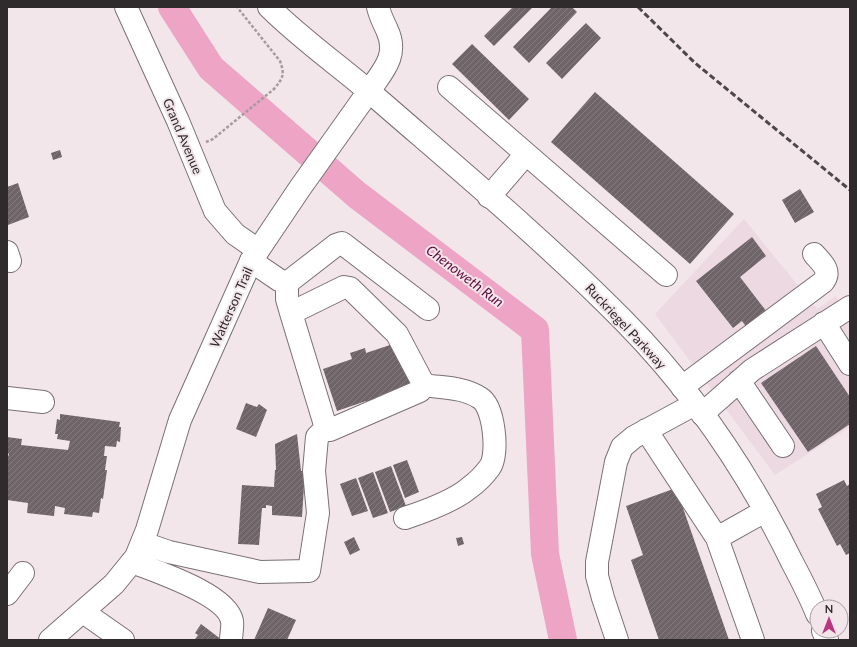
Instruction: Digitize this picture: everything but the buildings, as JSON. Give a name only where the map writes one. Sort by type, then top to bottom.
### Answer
[{"type":"main road","name":"Grand Avenue","points":[[126,7],[178,121],[215,211],[279,280],[287,282]]},
{"type":"main road","points":[[269,7],[369,91]]},
{"type":"main road","name":"Watterson Trail","points":[[50,640],[114,584],[132,562],[143,542],[180,420],[255,255],[389,61],[393,46],[387,30],[376,10]]},
{"type":"main road","points":[[449,87],[666,275]]},
{"type":"main road","name":"Ruckriegel Parkway","points":[[369,91],[576,275],[625,322],[693,402],[733,457],[780,536],[810,599]]},
{"type":"main road","points":[[489,197],[526,154]]},
{"type":"main road","points":[[326,428],[287,299],[287,282],[336,245],[342,243],[347,245],[428,309]]},
{"type":"main road","points":[[693,402],[823,282],[827,277],[827,270],[814,254]]},
{"type":"main road","points":[[291,313],[344,287],[350,288],[397,334],[424,385]]},
{"type":"main road","points":[[617,640],[597,576],[597,562],[616,462],[622,447],[634,437],[693,402],[739,381],[752,370],[850,307]]},
{"type":"main road","points":[[824,324],[850,364]]},
{"type":"main road","points":[[739,381],[783,446]]},
{"type":"main road","points":[[326,428],[330,430],[420,391],[424,385]]},
{"type":"main road","points":[[405,518],[429,510],[468,489],[491,466],[494,440],[493,419],[482,398],[465,390],[424,385]]},
{"type":"main road","points":[[7,398],[43,402]]},
{"type":"main road","points":[[143,542],[169,552],[260,572],[309,571],[318,513],[314,471],[317,437],[326,428]]},
{"type":"main road","points":[[646,430],[717,538],[753,640]]},
{"type":"main road","points":[[717,538],[765,511]]},
{"type":"main road","points":[[132,562],[180,580],[204,593],[223,607],[232,620],[231,640]]},
{"type":"main road","points":[[7,594],[23,573]]},
{"type":"main road","points":[[83,612],[123,640]]},
{"type":"path","points":[[220,133],[274,89],[282,79],[284,71],[280,61],[237,7]]},
{"type":"shaded area","points":[[744,219],[817,309],[836,296],[850,321],[850,427],[775,475],[655,314]]},
{"type":"waterway","name":"Chenoweth Run","points":[[172,7],[211,68],[357,195],[535,330],[545,554],[563,640]]},
{"type":"railway","points":[[638,7],[695,63],[850,190]]}]
